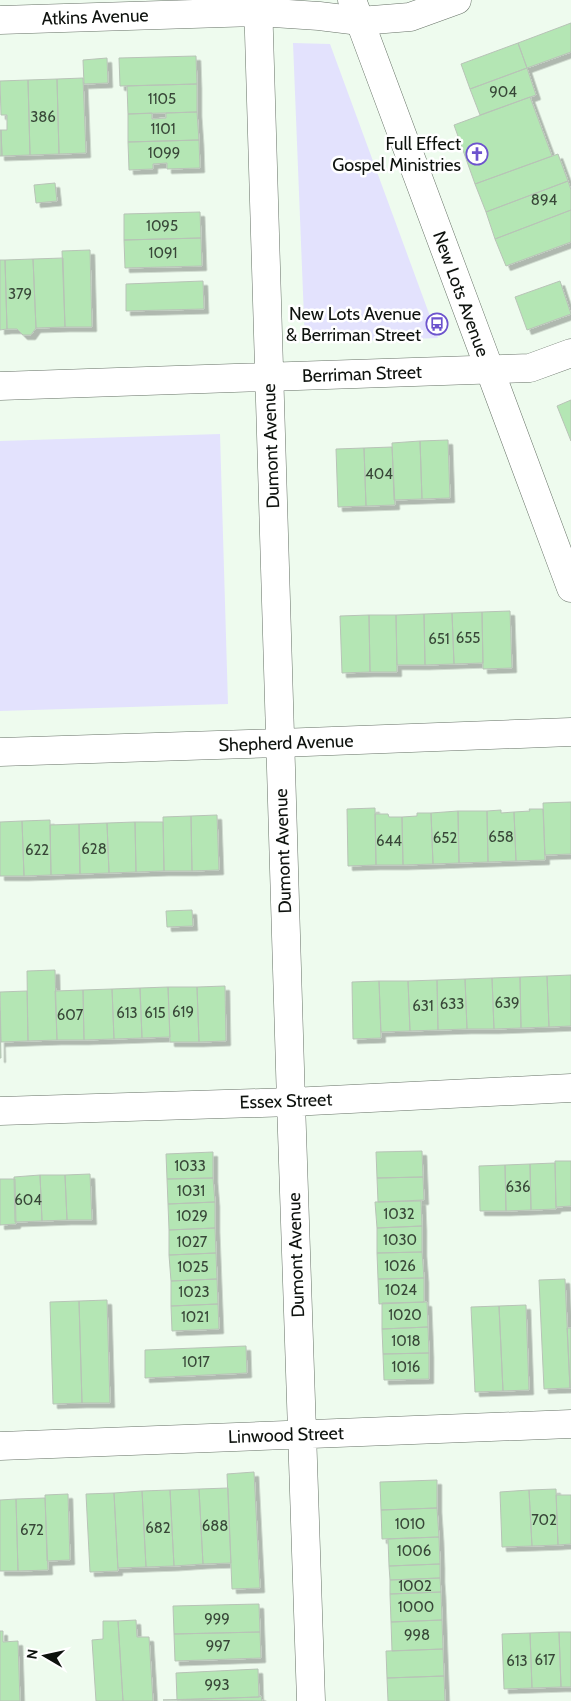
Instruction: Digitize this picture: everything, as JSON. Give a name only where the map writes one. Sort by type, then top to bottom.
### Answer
[{"type":"street","name":"Atkins Avenue","points":[[0,20],[258,6],[319,16],[356,11],[410,17],[457,0]]},
{"type":"street","name":"Dumont Avenue","points":[[258,6],[291,1102],[312,1701]]},
{"type":"street","name":"New Lots Avenue","points":[[356,11],[571,588]]},
{"type":"street","name":"Berriman Street","points":[[0,386],[530,368],[571,352]]},
{"type":"street","name":"Shepherd Avenue","points":[[0,752],[280,744],[571,732]]},
{"type":"street","name":"Essex Street","points":[[0,1111],[291,1102],[571,1088]]},
{"type":"street","name":"Linwood Street","points":[[0,1446],[571,1424]]},
{"type":"shaded area","points":[[293,43],[330,44],[438,338],[305,343]]},
{"type":"shaded area","points":[[220,434],[228,704],[0,711],[0,441]]},
{"type":"building","points":[[571,23],[571,52],[527,68],[518,43]]},
{"type":"building","points":[[518,43],[527,68],[470,89],[461,64]]},
{"type":"building","points":[[196,56],[197,84],[120,86],[119,58]]},
{"type":"building","points":[[107,58],[108,83],[84,84],[83,60]]},
{"type":"building","points":[[527,68],[536,95],[480,115],[470,89]]},
{"type":"building","points":[[83,78],[86,153],[59,154],[57,79]]},
{"type":"building","points":[[57,79],[59,154],[30,155],[28,80]]},
{"type":"building","points":[[28,80],[30,155],[2,156],[1,130],[7,130],[7,115],[1,115],[0,81]]},
{"type":"building","points":[[197,84],[197,112],[128,114],[127,86]]},
{"type":"building","points":[[530,97],[552,156],[475,184],[454,125]]},
{"type":"building","points":[[197,112],[199,140],[128,142],[128,114],[152,113],[152,119],[166,118],[166,113]]},
{"type":"building","points":[[1,130],[2,156],[0,156]]},
{"type":"building","points":[[199,140],[200,168],[167,169],[167,163],[153,164],[153,169],[129,170],[128,142]]},
{"type":"building","points":[[558,154],[568,181],[486,212],[475,184]]},
{"type":"building","points":[[568,181],[571,190],[571,210],[495,239],[486,212]]},
{"type":"building","points":[[55,183],[57,201],[36,203],[34,185]]},
{"type":"building","points":[[571,210],[571,242],[506,266],[495,239]]},
{"type":"building","points":[[200,212],[201,238],[124,240],[124,214]]},
{"type":"building","points":[[201,238],[202,266],[125,268],[124,240]]},
{"type":"building","points":[[90,250],[92,327],[65,327],[62,251]]},
{"type":"building","points":[[63,258],[65,327],[36,328],[33,259]]},
{"type":"building","points":[[33,259],[36,328],[31,335],[23,335],[17,329],[7,329],[5,260]]},
{"type":"building","points":[[0,260],[5,260],[7,329],[0,330]]},
{"type":"building","points":[[203,281],[204,309],[126,311],[126,284]]},
{"type":"building","points":[[560,281],[571,314],[527,330],[515,297]]},
{"type":"building","points":[[571,400],[571,441],[557,406]]},
{"type":"building","points":[[448,440],[450,498],[422,499],[420,441]]},
{"type":"building","points":[[420,441],[422,499],[394,500],[392,443]]},
{"type":"building","points":[[392,447],[395,505],[366,506],[364,448]]},
{"type":"building","points":[[364,448],[366,506],[338,507],[336,449]]},
{"type":"building","points":[[510,611],[512,668],[483,669],[482,612]]},
{"type":"building","points":[[482,612],[483,663],[454,664],[452,613]]},
{"type":"building","points":[[452,613],[454,664],[425,665],[424,614]]},
{"type":"building","points":[[424,614],[425,665],[397,665],[396,615]]},
{"type":"building","points":[[369,615],[396,615],[397,672],[370,672]]},
{"type":"building","points":[[369,615],[370,672],[342,673],[340,616]]},
{"type":"building","points":[[571,802],[571,854],[545,855],[543,803]]},
{"type":"building","points":[[375,808],[376,865],[348,866],[347,809]]},
{"type":"building","points":[[529,809],[543,809],[545,860],[516,861],[514,812],[530,811]]},
{"type":"building","points":[[501,810],[501,813],[514,812],[516,861],[488,862],[487,811]]},
{"type":"building","points":[[458,811],[459,863],[433,864],[431,813]]},
{"type":"building","points":[[458,811],[487,811],[488,862],[459,863]]},
{"type":"building","points":[[417,813],[431,813],[433,864],[403,865],[402,817],[417,816]]},
{"type":"building","points":[[375,814],[402,817],[403,865],[376,865]]},
{"type":"building","points":[[217,815],[219,870],[192,871],[191,816]]},
{"type":"building","points":[[191,816],[192,871],[164,871],[163,817]]},
{"type":"building","points":[[50,820],[51,875],[24,876],[22,821]]},
{"type":"building","points":[[22,821],[24,876],[0,876],[0,822]]},
{"type":"building","points":[[135,822],[136,872],[109,873],[107,823]]},
{"type":"building","points":[[135,822],[163,822],[164,871],[136,872]]},
{"type":"building","points":[[107,823],[109,873],[80,874],[79,824]]},
{"type":"building","points":[[79,824],[80,874],[51,875],[50,825]]},
{"type":"building","points":[[192,910],[193,926],[167,927],[166,911]]},
{"type":"building","points":[[55,970],[57,1040],[28,1041],[27,971]]},
{"type":"building","points":[[571,975],[571,1026],[549,1027],[547,976]]},
{"type":"building","points":[[547,976],[549,1027],[521,1028],[520,977]]},
{"type":"building","points":[[520,977],[521,1028],[494,1029],[492,978]]},
{"type":"building","points":[[492,978],[494,1029],[467,1029],[465,979]]},
{"type":"building","points":[[465,979],[467,1029],[438,1030],[437,980]]},
{"type":"building","points":[[437,980],[438,1030],[410,1031],[408,981]]},
{"type":"building","points":[[379,981],[408,981],[410,1031],[381,1032]]},
{"type":"building","points":[[379,981],[381,1038],[353,1039],[352,982]]},
{"type":"building","points":[[225,986],[226,1041],[199,1042],[197,987]]},
{"type":"building","points":[[168,987],[170,1037],[142,1038],[140,988]]},
{"type":"building","points":[[168,987],[197,987],[199,1042],[170,1042]]},
{"type":"building","points":[[140,988],[142,1038],[114,1039],[112,989]]},
{"type":"building","points":[[112,989],[114,1039],[84,1040],[83,990]]},
{"type":"building","points":[[83,990],[84,1040],[57,1040],[55,991]]},
{"type":"building","points":[[27,991],[28,1041],[1,1042],[0,992]]},
{"type":"building","points":[[0,1011],[1,1058],[0,1058]]},
{"type":"building","points":[[422,1151],[423,1177],[377,1178],[376,1152]]},
{"type":"building","points":[[213,1152],[213,1178],[167,1179],[166,1154]]},
{"type":"building","points":[[555,1161],[571,1161],[571,1206],[556,1207]]},
{"type":"building","points":[[555,1163],[556,1209],[531,1210],[530,1164]]},
{"type":"building","points":[[530,1164],[531,1210],[506,1211],[505,1165]]},
{"type":"building","points":[[505,1165],[506,1211],[480,1211],[479,1166]]},
{"type":"building","points":[[90,1174],[92,1220],[67,1220],[65,1175]]},
{"type":"building","points":[[40,1175],[42,1221],[15,1222],[14,1177]]},
{"type":"building","points":[[40,1175],[65,1175],[67,1220],[42,1221]]},
{"type":"building","points":[[423,1177],[424,1200],[378,1202],[377,1178]]},
{"type":"building","points":[[213,1178],[215,1202],[168,1204],[167,1179]]},
{"type":"building","points":[[0,1179],[15,1179],[16,1224],[0,1225]]},
{"type":"building","points":[[421,1201],[422,1226],[377,1228],[375,1202]]},
{"type":"building","points":[[215,1202],[215,1228],[169,1230],[168,1204]]},
{"type":"building","points":[[422,1226],[422,1252],[377,1253],[377,1228]]},
{"type":"building","points":[[215,1228],[216,1253],[169,1255],[169,1230]]},
{"type":"building","points":[[422,1252],[424,1278],[378,1279],[377,1253]]},
{"type":"building","points":[[216,1253],[217,1279],[171,1281],[169,1255]]},
{"type":"building","points":[[424,1278],[424,1302],[379,1304],[378,1279]]},
{"type":"building","points":[[217,1279],[218,1304],[171,1306],[171,1281]]},
{"type":"building","points":[[565,1279],[570,1388],[544,1389],[539,1280]]},
{"type":"building","points":[[107,1300],[110,1403],[82,1403],[79,1301]]},
{"type":"building","points":[[79,1301],[82,1403],[53,1404],[50,1302]]},
{"type":"building","points":[[427,1302],[428,1327],[382,1329],[382,1303]]},
{"type":"building","points":[[218,1304],[219,1329],[172,1331],[171,1306]]},
{"type":"building","points":[[526,1305],[529,1390],[503,1391],[499,1306]]},
{"type":"building","points":[[499,1306],[503,1391],[475,1392],[471,1307]]},
{"type":"building","points":[[428,1327],[429,1353],[383,1354],[382,1329]]},
{"type":"building","points":[[567,1328],[571,1328],[571,1388],[570,1388]]},
{"type":"building","points":[[246,1346],[247,1373],[145,1378],[145,1350]]},
{"type":"building","points":[[429,1353],[429,1379],[384,1380],[383,1354]]},
{"type":"building","points":[[254,1472],[260,1588],[232,1589],[227,1474]]},
{"type":"building","points":[[437,1480],[437,1508],[381,1510],[380,1482]]},
{"type":"building","points":[[228,1488],[231,1563],[203,1564],[199,1489]]},
{"type":"building","points":[[199,1489],[203,1564],[174,1566],[170,1490]]},
{"type":"building","points":[[556,1489],[558,1545],[532,1546],[529,1490]]},
{"type":"building","points":[[170,1490],[174,1566],[146,1567],[142,1491]]},
{"type":"building","points":[[529,1490],[532,1546],[502,1547],[500,1492]]},
{"type":"building","points":[[142,1491],[146,1567],[118,1568],[114,1493]]},
{"type":"building","points":[[114,1493],[118,1571],[90,1572],[86,1494]]},
{"type":"building","points":[[68,1494],[70,1560],[47,1561],[45,1495]]},
{"type":"building","points":[[556,1495],[571,1495],[571,1544],[558,1545]]},
{"type":"building","points":[[45,1498],[48,1570],[18,1571],[16,1499]]},
{"type":"building","points":[[16,1499],[18,1571],[0,1571],[0,1500]]},
{"type":"building","points":[[437,1508],[439,1537],[382,1539],[381,1510]]},
{"type":"building","points":[[439,1537],[440,1564],[389,1566],[388,1539]]},
{"type":"building","points":[[440,1564],[440,1578],[390,1580],[389,1566]]},
{"type":"building","points":[[440,1578],[441,1592],[390,1594],[390,1580]]},
{"type":"building","points":[[441,1592],[442,1620],[391,1622],[390,1594]]},
{"type":"building","points":[[259,1604],[260,1632],[174,1634],[173,1606]]},
{"type":"building","points":[[136,1620],[137,1637],[149,1637],[153,1701],[123,1701],[118,1621]]},
{"type":"building","points":[[442,1620],[443,1649],[392,1651],[391,1622]]},
{"type":"building","points":[[103,1621],[118,1621],[123,1701],[96,1701],[92,1640],[103,1639]]},
{"type":"building","points":[[0,1631],[3,1631],[3,1642],[18,1641],[20,1701],[0,1701]]},
{"type":"building","points":[[260,1632],[261,1658],[175,1661],[174,1634]]},
{"type":"building","points":[[559,1632],[561,1687],[532,1688],[530,1633]]},
{"type":"building","points":[[559,1632],[571,1632],[571,1687],[561,1687]]},
{"type":"building","points":[[530,1633],[532,1688],[504,1689],[502,1634]]},
{"type":"building","points":[[443,1649],[444,1676],[387,1678],[386,1651]]},
{"type":"building","points":[[258,1669],[259,1697],[177,1700],[176,1673]]},
{"type":"building","points":[[444,1676],[445,1701],[388,1701],[387,1678]]},
{"type":"building","points":[[261,1696],[262,1701],[163,1700],[259,1697]]},
{"type":"place","name":"Full Effect Gospel Ministries","points":[[477,154]]},
{"type":"place","name":"New Lots Avenue & Berriman Street","points":[[437,324]]}]
